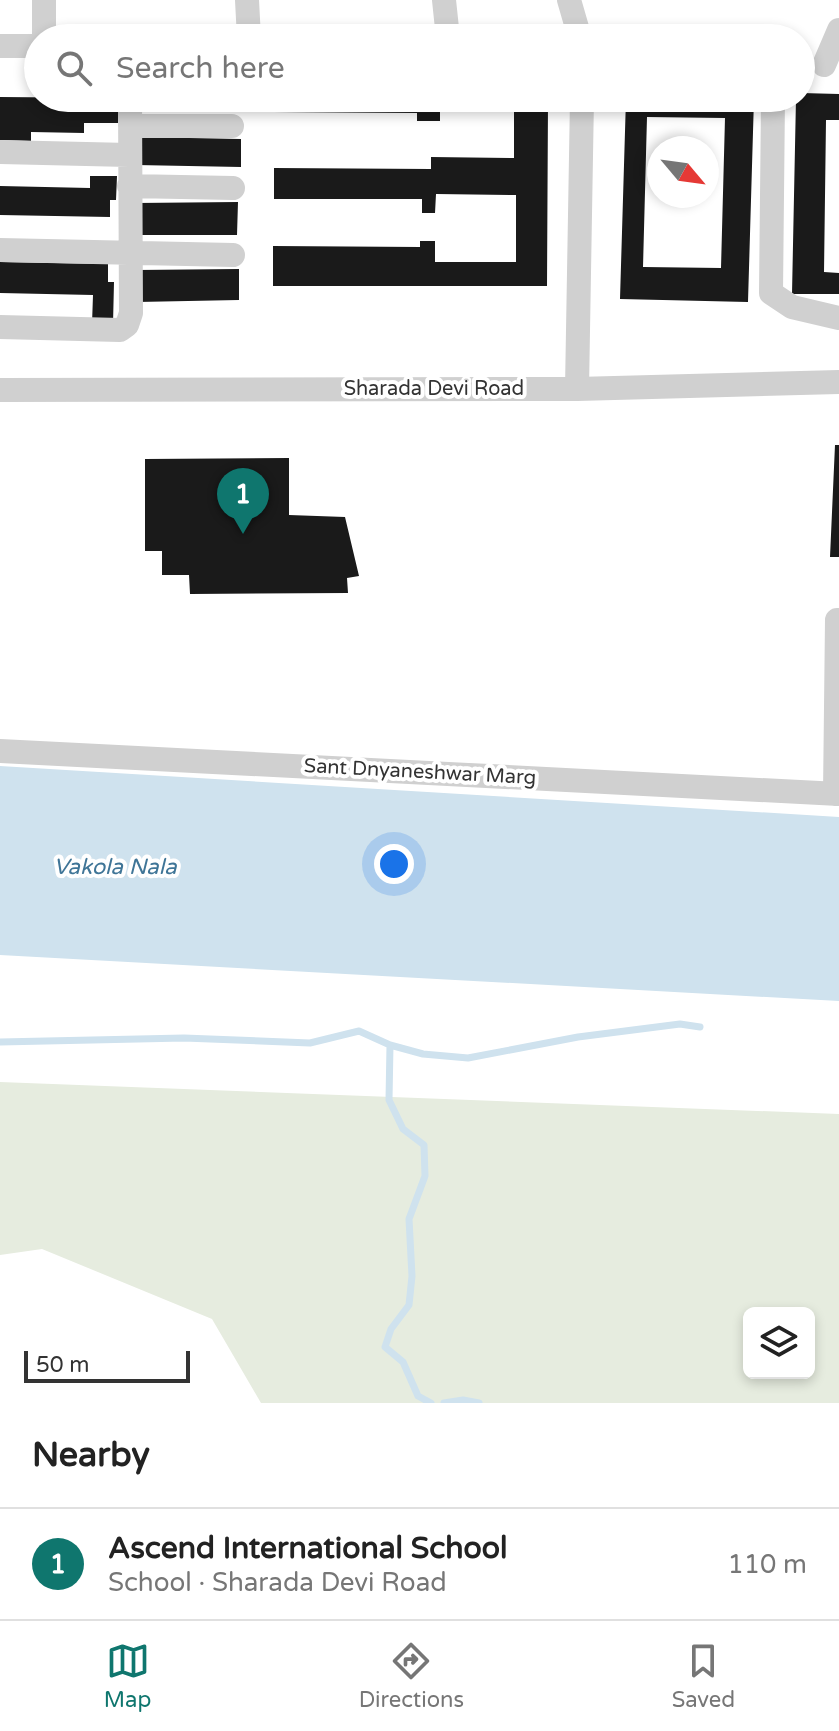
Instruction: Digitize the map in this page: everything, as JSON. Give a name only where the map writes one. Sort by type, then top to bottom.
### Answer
[{"type":"street","points":[[44,0],[44,24]]},
{"type":"street","points":[[247,0],[248,24]]},
{"type":"street","points":[[444,0],[447,24]]},
{"type":"street","points":[[569,0],[576,24]]},
{"type":"street","points":[[821,65],[839,30]]},
{"type":"street","points":[[0,46],[24,46]]},
{"type":"street","points":[[0,327],[120,330],[127,325],[131,313],[130,112]]},
{"type":"street","points":[[577,389],[582,112]]},
{"type":"street","points":[[773,112],[771,293],[792,307],[839,318]]},
{"type":"street","points":[[130,126],[232,126]]},
{"type":"street","points":[[0,152],[129,155]]},
{"type":"street","points":[[129,186],[233,188]]},
{"type":"street","points":[[0,250],[233,255]]},
{"type":"street","name":"Sharada Devi Road","points":[[0,390],[577,389],[839,382]]},
{"type":"street","points":[[837,794],[839,620]]},
{"type":"street","name":"Sant Dnyaneshwar Marg","points":[[0,751],[837,794]]},
{"type":"shaded area","points":[[0,1082],[839,1114],[839,1403],[261,1403],[212,1319],[42,1249],[0,1255]]},
{"type":"water","name":"Vakola Nala","points":[[0,766],[839,817],[839,1001],[0,955]]},
{"type":"building","points":[[815,93],[839,94],[839,120],[826,120],[824,272],[839,273],[839,294],[792,294],[796,112],[815,112]]},
{"type":"building","points":[[0,97],[24,97],[24,112],[118,112],[118,123],[84,123],[84,133],[31,132],[31,141],[0,140]]},
{"type":"building","points":[[274,112],[440,112],[440,121],[417,121],[417,113]]},
{"type":"building","points":[[514,112],[548,112],[547,286],[273,286],[273,246],[420,247],[420,241],[435,241],[435,262],[516,262],[516,195],[436,194],[435,213],[422,213],[422,199],[274,199],[274,168],[431,169],[431,157],[514,158]]},
{"type":"building","points":[[626,112],[754,112],[748,302],[620,299]]},
{"type":"building","points":[[137,137],[241,139],[241,167],[136,165]]},
{"type":"building","points":[[90,176],[117,176],[116,200],[110,200],[110,217],[0,215],[0,186],[90,188]]},
{"type":"building","points":[[238,202],[237,235],[136,235],[136,203]]},
{"type":"building","points":[[0,262],[108,264],[108,282],[114,282],[113,324],[92,324],[93,295],[0,293]]},
{"type":"building","points":[[239,269],[239,300],[137,302],[137,270]]},
{"type":"building","points":[[835,445],[839,445],[839,557],[830,557]]},
{"type":"building","points":[[289,458],[289,515],[345,517],[359,576],[347,578],[348,593],[190,594],[189,575],[162,575],[162,551],[145,551],[145,459]]},
{"type":"waterway","points":[[390,1045],[423,1054],[468,1058],[578,1037],[680,1024],[700,1027]]},
{"type":"waterway","points":[[0,1042],[184,1038],[310,1043],[359,1031],[390,1045],[389,1100],[403,1129],[424,1145],[425,1176],[409,1219],[412,1276],[409,1305],[391,1329],[385,1347],[403,1362],[418,1396],[431,1403]]},
{"type":"waterway","points":[[444,1403],[463,1400],[479,1403]]},
{"type":"place","name":"Ascend International School","points":[[243,534]]}]
